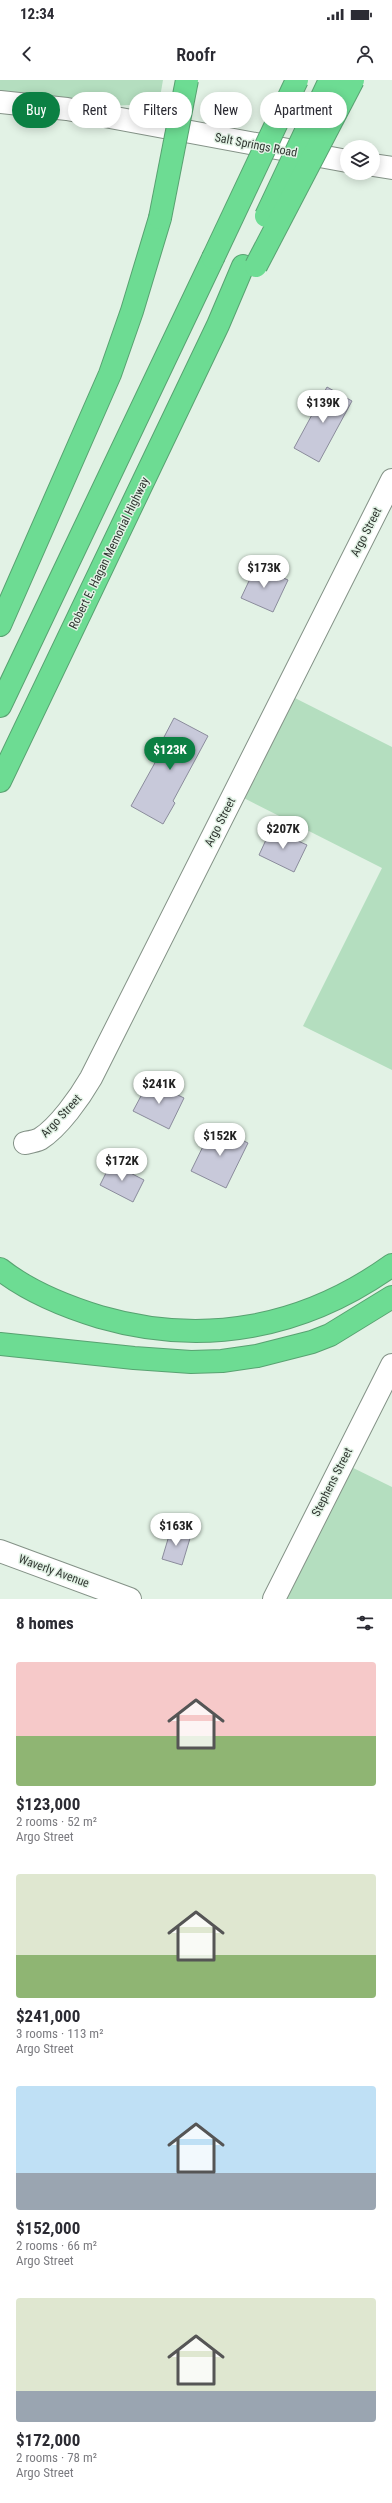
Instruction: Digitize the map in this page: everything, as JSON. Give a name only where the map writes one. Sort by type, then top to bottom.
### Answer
[{"type":"highway","points":[[0,625],[110,374],[132,311],[160,218],[187,80]]},
{"type":"highway","points":[[0,706],[297,80]]},
{"type":"highway","points":[[249,266],[330,80]]},
{"type":"highway","points":[[249,266],[353,80]]},
{"type":"highway","name":"Robert E. Hagan Memorial Highway","points":[[0,781],[218,325],[249,266]]},
{"type":"highway","points":[[0,1269],[34,1292],[74,1309],[130,1325],[159,1330],[207,1332],[260,1325],[286,1318],[349,1292],[392,1265]]},
{"type":"highway","points":[[0,1344],[134,1358],[191,1362],[222,1361],[257,1356],[312,1342],[330,1335],[392,1297]]},
{"type":"street","name":"Salt Springs Road","points":[[0,102],[67,109],[340,160]]},
{"type":"street","points":[[380,166],[392,168]]},
{"type":"street","name":"Argo Street","points":[[25,1143],[40,1139],[67,1113],[79,1099],[91,1078],[392,480]]},
{"type":"street","name":"Stephens Street","points":[[274,1599],[392,1365]]},
{"type":"street","name":"Waverly Avenue","points":[[0,1550],[130,1599]]},
{"type":"green space","points":[[0,80],[163,80],[161,92],[129,92],[129,105],[121,105],[121,92],[68,92],[68,109],[60,108],[60,92],[12,92],[12,103],[0,102]]},
{"type":"green space","points":[[285,693],[392,747],[392,1070],[303,1026],[382,868],[234,793]]},
{"type":"green space","points":[[341,1462],[392,1487],[392,1599],[274,1599]]},
{"type":"building","points":[[327,387],[352,401],[319,462],[294,448]]},
{"type":"building","points":[[256,566],[288,580],[273,612],[241,598]]},
{"type":"building","points":[[174,718],[208,736],[173,801],[175,803],[163,824],[131,806],[167,741],[163,739]]},
{"type":"building","points":[[271,829],[307,845],[294,872],[259,855]]},
{"type":"building","points":[[149,1081],[184,1098],[169,1129],[133,1111]]},
{"type":"building","points":[[213,1126],[248,1143],[226,1188],[191,1171]]},
{"type":"building","points":[[111,1163],[144,1180],[133,1202],[100,1185]]},
{"type":"building","points":[[171,1529],[191,1535],[182,1565],[162,1559]]}]
